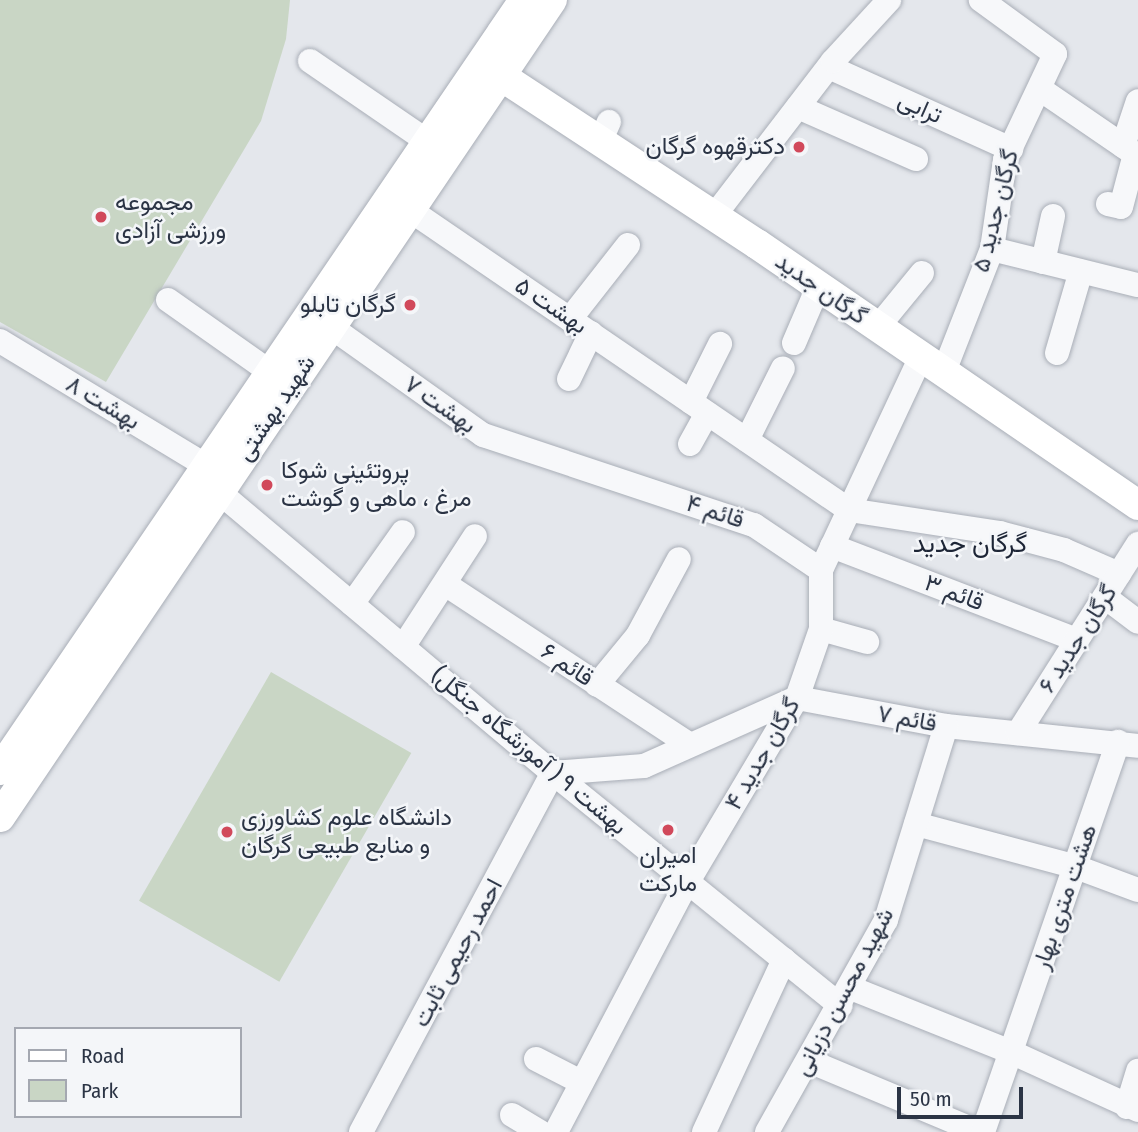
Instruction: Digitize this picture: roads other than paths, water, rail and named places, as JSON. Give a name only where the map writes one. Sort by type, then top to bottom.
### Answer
[{"type":"main road","name":"شهید بهشتی","points":[[0,770],[523,0]]},
{"type":"main road","name":"شهید بهشتی","points":[[2,809],[552,0]]},
{"type":"main road","name":"گرگان جدید","points":[[501,76],[605,132],[715,216],[932,367],[1138,505]]},
{"type":"street","points":[[715,216],[831,64],[888,0]]},
{"type":"street","name":"گرگان جدید ۵","points":[[932,367],[992,249],[1011,149],[1055,54],[981,0]]},
{"type":"street","points":[[310,61],[427,141]]},
{"type":"street","name":"ترابی","points":[[831,64],[1011,149]]},
{"type":"street","points":[[1040,89],[1132,152]]},
{"type":"street","points":[[1108,204],[1121,207],[1132,152],[1138,101]]},
{"type":"street","points":[[798,107],[916,159]]},
{"type":"street","name":"بهشت ۵","points":[[410,210],[849,510]]},
{"type":"street","points":[[1043,262],[1054,216]]},
{"type":"street","points":[[570,319],[628,245]]},
{"type":"street","points":[[992,249],[1138,285]]},
{"type":"street","points":[[1057,353],[1081,271]]},
{"type":"street","points":[[877,328],[922,273]]},
{"type":"street","points":[[794,343],[818,287]]},
{"type":"street","points":[[168,300],[270,372]]},
{"type":"street","name":"بهشت ۷","points":[[331,327],[483,435],[549,453],[600,474]]},
{"type":"street","points":[[569,379],[591,333]]},
{"type":"street","name":"۸ بهشت","points":[[0,341],[206,466]]},
{"type":"street","points":[[690,444],[720,344]]},
{"type":"street","name":"گرگان جدید ۴","points":[[556,1132],[687,883],[797,698],[821,629],[821,570],[849,510],[932,367]]},
{"type":"street","points":[[747,440],[783,368]]},
{"type":"street","name":"قائم ۴","points":[[600,474],[754,525],[821,570]]},
{"type":"street","name":"بهشت ۹ ( آموزشگاه جنگل)","points":[[219,492],[554,773],[784,960],[846,997],[1011,1052],[1133,1109]]},
{"type":"street","points":[[849,510],[999,533],[1064,550],[1119,575]]},
{"type":"street","points":[[352,604],[402,531]]},
{"type":"street","points":[[403,647],[475,536]]},
{"type":"street","name":"گرگان جدید ۶","points":[[1018,733],[1138,544]]},
{"type":"street","name":"۳ قائم","points":[[831,547],[1077,640]]},
{"type":"street","points":[[597,685],[638,635],[678,559]]},
{"type":"street","name":"قائم ۶","points":[[445,584],[690,746]]},
{"type":"street","points":[[1105,597],[1138,622]]},
{"type":"street","points":[[821,629],[867,642]]},
{"type":"street","points":[[554,773],[644,766],[797,698]]},
{"type":"street","name":"۷ قائم","points":[[797,698],[946,726],[1128,744]]},
{"type":"street","name":"شهید محسن دزیانی","points":[[767,1132],[846,997],[886,920],[946,726]]},
{"type":"street","name":"هشت متری بهار","points":[[981,1132],[1076,867],[1128,744]]},
{"type":"street","name":"احمد رحیمی ثابت","points":[[361,1132],[554,773]]},
{"type":"street","points":[[916,824],[1076,867],[1138,890]]},
{"type":"street","points":[[704,1132],[784,960]]},
{"type":"street","points":[[536,1059],[581,1082]]},
{"type":"street","points":[[808,1061],[981,1132]]},
{"type":"street","points":[[1133,1109],[1138,1071]]},
{"type":"street","points":[[512,1115],[540,1132]]},
{"type":"place","name":"دکترقهوه گرگان","points":[[799,147]]},
{"type":"place","name":"مجموعه ورزشی آزادی","points":[[101,217]]},
{"type":"place","name":"گرگان تابلو","points":[[410,305]]},
{"type":"place","name":"پروتئینی شوکا مرغ‌ ، ماهی و گوشت","points":[[267,485]]},
{"type":"place","name":"امیران مارکت","points":[[668,830]]},
{"type":"place","name":"دانشگاه علوم کشاورزی و منابع طبیعی گرگان","points":[[227,832]]},
{"type":"district","name":"گرگان جدید","points":[[970,544]]}]
